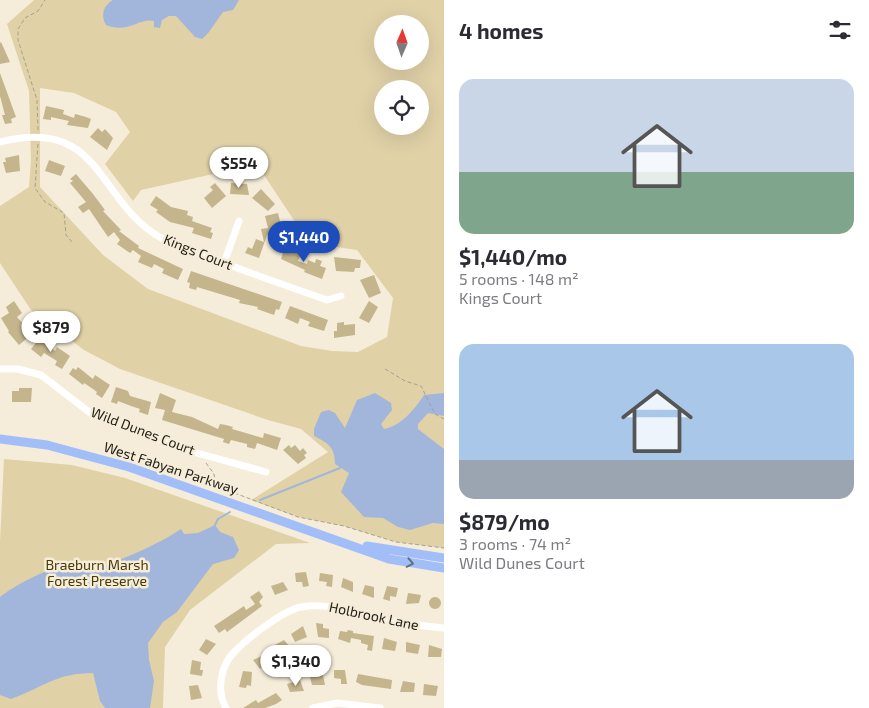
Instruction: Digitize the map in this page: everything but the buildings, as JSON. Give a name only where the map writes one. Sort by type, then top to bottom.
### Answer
[{"type":"main road","name":"West Fabyan Parkway","points":[[0,439],[47,444],[129,466],[389,559],[444,568]]},
{"type":"main road","name":"West Fabyan Parkway","points":[[330,538],[399,552],[444,558]]},
{"type":"street","name":"Kings Court","points":[[0,142],[17,137],[39,137],[64,142],[84,154],[139,221],[163,239],[327,300],[341,296]]},
{"type":"street","points":[[224,263],[240,221]]},
{"type":"street","name":"Wild Dunes Court","points":[[0,369],[18,369],[41,375],[94,415],[198,453],[266,472]]},
{"type":"street","name":"Holbrook Lane","points":[[226,708],[222,701],[221,679],[227,660],[239,647],[278,618],[299,607],[316,605],[444,628]]},
{"type":"street","points":[[313,708],[337,704],[380,708]]},
{"type":"path","points":[[45,0],[38,11],[25,18],[18,29],[18,40],[37,100],[39,137],[36,188],[44,202],[64,213],[66,235],[73,243]]},
{"type":"path","points":[[385,369],[405,382],[421,386],[436,414],[444,419]]},
{"type":"path","points":[[198,453],[214,474],[216,486],[298,517],[344,526],[396,542],[444,548]]},
{"type":"green space","points":[[34,0],[444,0],[444,548],[396,542],[344,526],[298,517],[251,500],[328,452],[301,429],[268,420],[120,369],[84,350],[31,310],[0,263],[0,206],[29,187],[31,160],[29,91],[7,24]],"holes":[[[40,88],[74,93],[116,112],[130,132],[105,164],[133,201],[141,190],[245,167],[264,175],[309,243],[357,250],[393,298],[387,337],[358,352],[332,351],[301,346],[148,289],[103,255],[40,187]]]},
{"type":"green space","name":"Braeburn Marsh Forest Preserve","points":[[4,459],[72,465],[125,478],[310,543],[276,544],[190,610],[165,647],[163,708],[0,708],[0,542]]},
{"type":"water","points":[[113,0],[239,0],[233,10],[223,12],[202,39],[195,37],[176,16],[169,16],[162,20],[160,28],[154,27],[154,21],[149,20],[121,28],[106,25],[103,14],[107,5]]},
{"type":"water","points":[[375,393],[391,403],[392,410],[381,424],[384,429],[402,421],[424,395],[444,393],[444,416],[428,413],[418,424],[418,429],[444,449],[444,524],[433,523],[410,530],[398,527],[383,518],[364,517],[341,492],[349,473],[335,464],[334,453],[330,446],[314,436],[314,429],[321,412],[329,410],[335,413],[345,428],[357,400]]},
{"type":"water","points":[[215,525],[220,532],[233,537],[239,550],[234,558],[213,564],[177,612],[163,622],[148,643],[149,660],[154,681],[150,708],[105,708],[100,701],[93,673],[60,678],[11,699],[0,695],[0,597],[5,593],[39,574],[56,568],[62,567],[81,571],[104,566],[160,541],[181,529],[184,534],[198,533]]},
{"type":"waterway","points":[[260,500],[340,468]]},
{"type":"waterway","points":[[215,525],[218,519],[230,512]]}]
